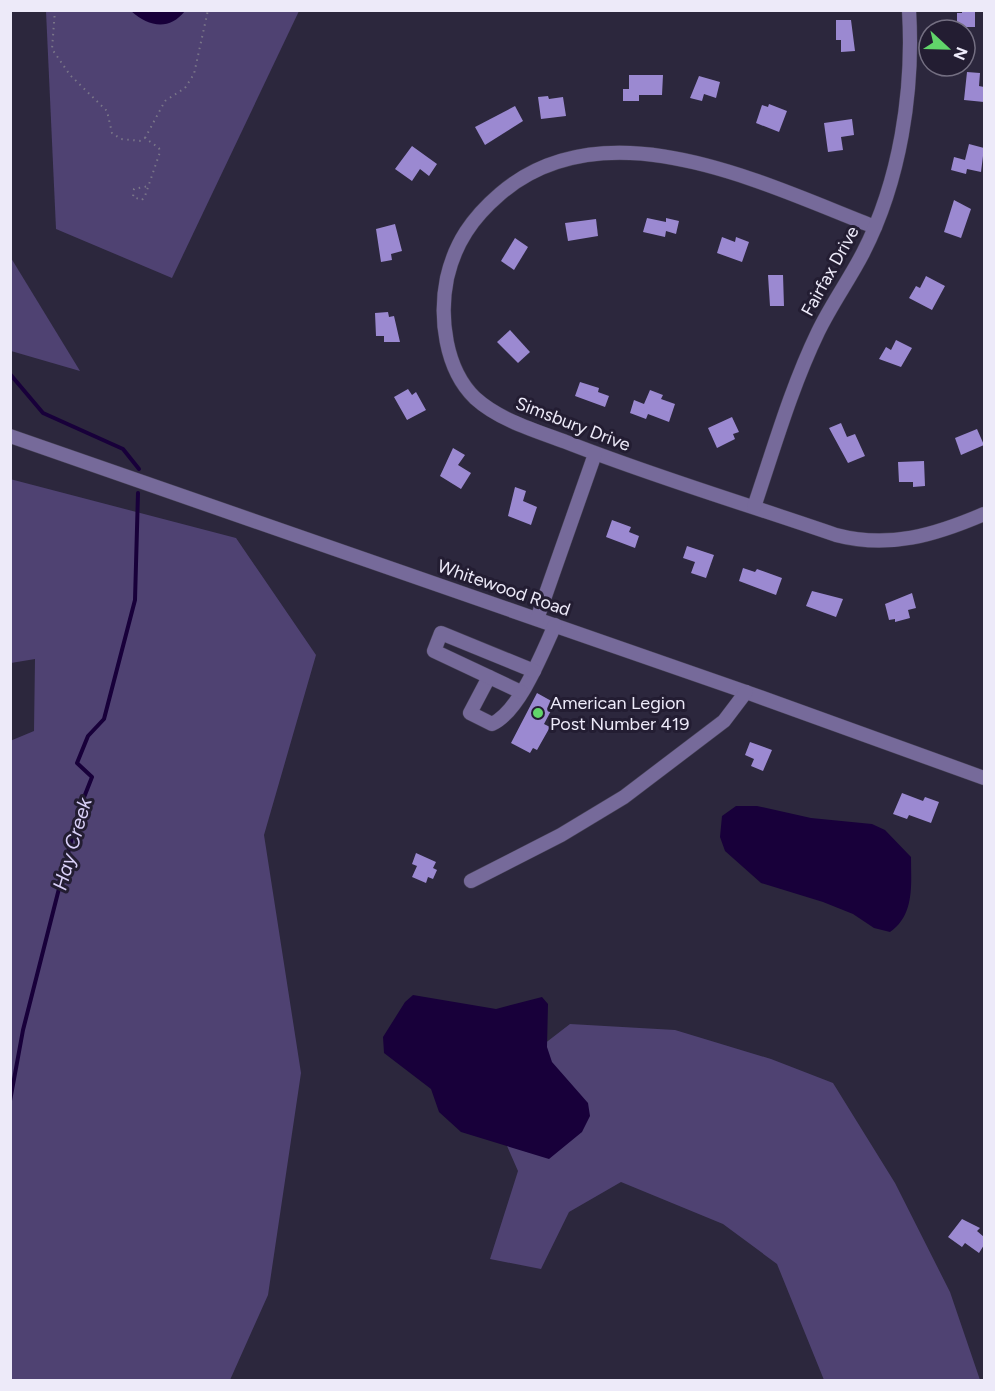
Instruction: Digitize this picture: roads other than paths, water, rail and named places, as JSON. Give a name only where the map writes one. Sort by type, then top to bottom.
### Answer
[{"type":"street","name":"Fairfax Drive","points":[[754,507],[798,375],[830,308],[875,227],[896,159],[906,115],[909,10]]},
{"type":"street","name":"Simsbury Drive","points":[[875,227],[737,174],[668,156],[634,153],[568,159],[511,184],[468,226],[453,252],[444,307],[452,359],[463,382],[476,398],[497,413],[595,453],[859,542],[884,543],[941,532],[984,514]]},
{"type":"street","name":"Whitewood Road","points":[[10,436],[746,692],[984,778]]},
{"type":"street","points":[[537,619],[595,453]]},
{"type":"street","points":[[489,677],[470,712],[492,724],[503,719],[521,692],[534,671],[555,625]]},
{"type":"street","points":[[521,692],[434,651],[441,633],[534,671]]},
{"type":"street","points":[[471,881],[561,835],[624,797],[724,721],[746,692]]},
{"type":"waterway","name":"Hay Creek","points":[[10,374],[43,413],[123,449],[139,469]]},
{"type":"waterway","name":"Hay Creek","points":[[10,1101],[23,1030],[79,810],[92,777],[77,763],[88,736],[104,719],[135,600],[138,493]]},
{"type":"place","name":"American Legion Post Number 419","points":[[538,713]]}]
